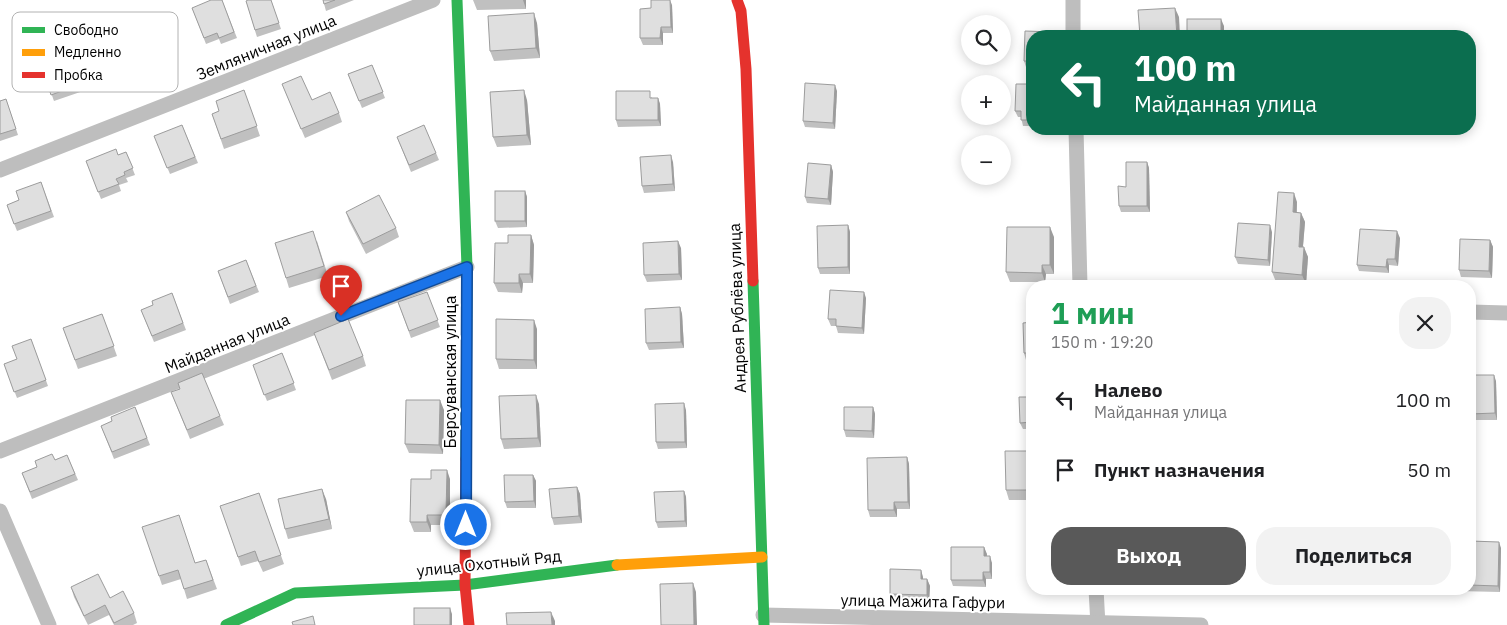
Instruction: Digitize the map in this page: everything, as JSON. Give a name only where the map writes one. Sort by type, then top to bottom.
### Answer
[{"type":"street","name":"Земляничная улица","points":[[0,170],[433,0]]},
{"type":"street","name":"Берсуванская улица","points":[[457,0],[467,267],[465,585],[469,625]]},
{"type":"street","name":"Андрея Рублёва улица","points":[[737,0],[741,11],[746,69],[764,620]]},
{"type":"street","points":[[1072,0],[1074,30]]},
{"type":"street","points":[[1076,135],[1080,280]]},
{"type":"street","name":"Майданная улица","points":[[0,451],[467,267]]},
{"type":"street","points":[[1476,312],[1507,313]]},
{"type":"street","points":[[0,511],[49,625]]},
{"type":"street","name":"улица Охотный Ряд","points":[[226,625],[295,593],[465,585],[626,564],[742,557],[762,558]]},
{"type":"street","points":[[1096,595],[1098,623]]},
{"type":"street","name":"улица Мажита Гафури","points":[[764,620],[1201,625]]},
{"type":"building","points":[[211,0],[222,0],[234,32],[219,38],[217,33],[204,38],[192,8]]},
{"type":"building","points":[[271,0],[279,23],[255,30],[246,1]]},
{"type":"building","points":[[323,0],[335,0],[324,4]]},
{"type":"building","points":[[651,0],[670,0],[671,27],[661,27],[660,38],[640,38],[640,9],[651,8]]},
{"type":"building","points":[[1175,8],[1177,30],[1140,30],[1138,10]]},
{"type":"building","points":[[534,13],[536,48],[490,51],[488,16]]},
{"type":"building","points":[[1187,19],[1221,19],[1221,30],[1187,30]]},
{"type":"building","points":[[1025,31],[1026,31],[1026,61],[1024,61]]},
{"type":"building","points":[[372,65],[383,92],[359,101],[348,74]]},
{"type":"building","points":[[301,76],[312,100],[330,92],[339,113],[301,129],[282,84]]},
{"type":"building","points":[[805,83],[835,85],[833,123],[803,121]]},
{"type":"building","points":[[1016,84],[1026,84],[1026,120],[1021,120],[1021,111],[1015,111]]},
{"type":"building","points":[[244,90],[257,126],[221,139],[212,114],[219,111],[216,101]]},
{"type":"building","points":[[524,90],[527,135],[493,137],[490,92]]},
{"type":"building","points":[[616,91],[650,91],[650,98],[658,98],[658,120],[616,120]]},
{"type":"building","points":[[6,99],[16,129],[0,134],[0,101]]},
{"type":"building","points":[[182,125],[195,157],[167,168],[154,136]]},
{"type":"building","points":[[424,125],[436,153],[409,165],[397,137]]},
{"type":"building","points":[[116,149],[118,155],[126,152],[133,168],[124,172],[125,175],[116,179],[119,184],[98,192],[86,161]]},
{"type":"building","points":[[671,155],[673,184],[642,186],[640,157]]},
{"type":"building","points":[[1126,162],[1147,162],[1147,206],[1119,206],[1118,186],[1126,187]]},
{"type":"building","points":[[808,163],[831,165],[828,199],[805,197]]},
{"type":"building","points":[[41,182],[51,211],[14,224],[7,205],[19,200],[16,191]]},
{"type":"building","points":[[495,191],[525,191],[525,221],[495,221]]},
{"type":"building","points":[[1278,192],[1294,193],[1293,212],[1301,213],[1299,247],[1304,247],[1302,275],[1272,272]]},
{"type":"building","points":[[379,195],[396,228],[363,244],[346,212]]},
{"type":"building","points":[[1238,223],[1270,225],[1268,260],[1235,257]]},
{"type":"building","points":[[848,225],[848,267],[818,268],[817,226]]},
{"type":"building","points":[[1007,227],[1050,227],[1050,265],[1042,265],[1042,273],[1006,272]]},
{"type":"building","points":[[1360,229],[1397,231],[1395,259],[1387,259],[1386,267],[1357,265]]},
{"type":"building","points":[[313,231],[324,266],[286,278],[275,243]]},
{"type":"building","points":[[508,235],[531,235],[530,274],[519,274],[519,283],[494,283],[495,243],[508,243]]},
{"type":"building","points":[[1460,239],[1490,240],[1489,271],[1459,270]]},
{"type":"building","points":[[678,241],[679,274],[644,275],[643,243]]},
{"type":"building","points":[[246,260],[256,286],[228,297],[218,271]]},
{"type":"building","points":[[830,290],[864,292],[862,328],[836,326],[836,319],[828,319]]},
{"type":"building","points":[[427,292],[438,320],[409,331],[398,302]]},
{"type":"building","points":[[172,293],[183,323],[152,336],[141,310],[153,305],[152,301]]},
{"type":"building","points":[[680,307],[681,342],[646,343],[645,309]]},
{"type":"building","points":[[102,314],[114,346],[75,360],[63,328]]},
{"type":"building","points":[[348,319],[363,356],[329,370],[314,333]]},
{"type":"building","points":[[496,319],[534,320],[534,360],[496,359]]},
{"type":"building","points":[[1023,323],[1026,323],[1026,353],[1024,353]]},
{"type":"building","points":[[31,339],[46,380],[14,392],[4,364],[17,359],[12,346]]},
{"type":"building","points":[[282,353],[294,383],[264,395],[253,365]]},
{"type":"building","points":[[202,373],[220,416],[187,430],[171,392],[180,389],[178,383]]},
{"type":"building","points":[[1476,375],[1494,375],[1495,413],[1476,414]]},
{"type":"building","points":[[536,395],[538,438],[501,439],[499,396]]},
{"type":"building","points":[[1019,397],[1026,397],[1026,422],[1020,423]]},
{"type":"building","points":[[406,400],[440,400],[439,445],[405,444]]},
{"type":"building","points":[[684,403],[685,442],[656,442],[655,404]]},
{"type":"building","points":[[135,407],[147,438],[112,452],[101,426],[112,421],[111,417]]},
{"type":"building","points":[[844,407],[873,407],[872,431],[844,430]]},
{"type":"building","points":[[1005,451],[1026,451],[1026,490],[1006,490]]},
{"type":"building","points":[[52,454],[55,460],[67,455],[75,474],[30,492],[22,473],[37,467],[35,461]]},
{"type":"building","points":[[907,457],[908,502],[894,502],[894,510],[868,510],[867,458]]},
{"type":"building","points":[[431,470],[447,470],[446,515],[427,515],[427,522],[410,522],[411,479],[431,479]]},
{"type":"building","points":[[504,475],[533,475],[534,501],[505,502]]},
{"type":"building","points":[[577,487],[579,516],[552,518],[549,489]]},
{"type":"building","points":[[322,489],[329,519],[285,529],[278,499]]},
{"type":"building","points":[[684,491],[685,521],[656,522],[654,492]]},
{"type":"building","points":[[259,493],[281,555],[259,562],[255,551],[238,557],[220,506]]},
{"type":"building","points":[[179,515],[195,563],[206,560],[213,580],[184,589],[178,570],[159,576],[142,527]]},
{"type":"building","points":[[1476,541],[1499,542],[1498,586],[1476,585]]},
{"type":"building","points":[[951,547],[984,547],[984,556],[990,556],[990,572],[983,572],[983,580],[951,580]]},
{"type":"building","points":[[890,569],[921,570],[921,579],[927,579],[927,595],[890,594]]},
{"type":"building","points":[[98,574],[110,598],[123,591],[134,613],[114,623],[105,605],[84,616],[71,587]]},
{"type":"building","points":[[693,583],[694,625],[661,625],[660,584]]},
{"type":"building","points":[[414,608],[450,608],[450,625],[414,625]]},
{"type":"building","points":[[551,612],[552,625],[507,625],[506,613]]},
{"type":"building","points":[[313,616],[315,625],[293,625],[292,622]]},
{"type":"traffic: fast","points":[[457,0],[467,267],[466,459]]},
{"type":"traffic: fast","points":[[753,281],[764,625]]},
{"type":"traffic: fast","points":[[226,625],[295,593],[465,585],[617,565]]},
{"type":"traffic: slow","points":[[617,565],[762,557]]},
{"type":"traffic: jam","points":[[737,0],[741,11],[746,69],[753,281]]},
{"type":"traffic: jam","points":[[466,459],[465,585],[469,625]]},
{"type":"route","points":[[341,316],[467,267],[466,525]]}]
